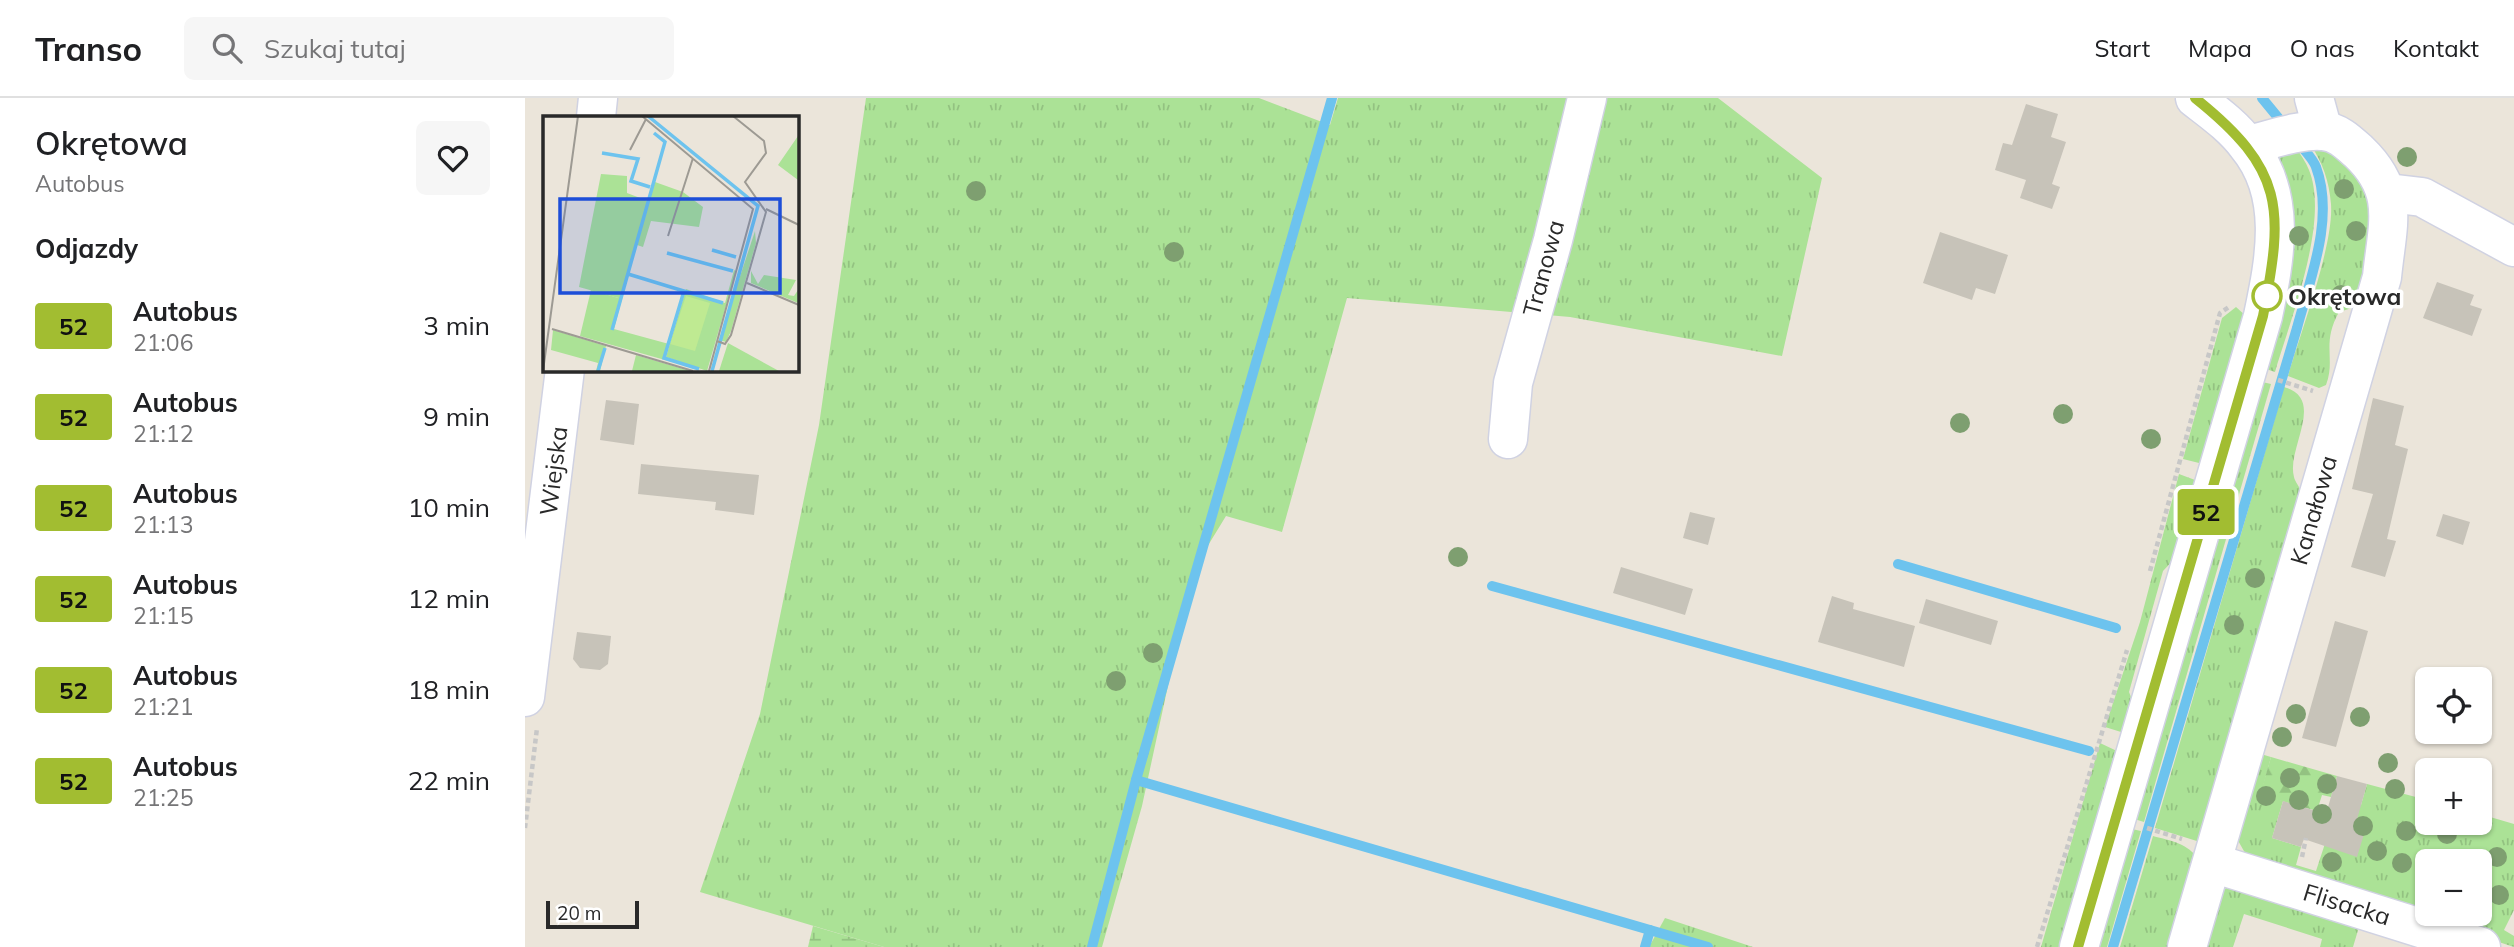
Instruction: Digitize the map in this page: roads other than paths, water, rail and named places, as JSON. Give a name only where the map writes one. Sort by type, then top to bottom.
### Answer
[{"type":"street","points":[[596,116],[598,98]]},
{"type":"street","name":"Tranowa","points":[[1508,439],[1513,383],[1553,240],[1587,98]]},
{"type":"street","points":[[2195,98],[2294,129],[2343,137],[2375,167],[2388,193],[2422,197],[2514,247]]},
{"type":"street","points":[[2078,947],[2267,293],[2276,244],[2275,218],[2261,166],[2294,129]]},
{"type":"street","name":"Kanałowa","points":[[2187,947],[2382,277],[2388,193]]},
{"type":"street","name":"Wiejska","points":[[525,697],[565,371]]},
{"type":"street","name":"Flisacka","points":[[2213,863],[2481,947]]},
{"type":"waterway","points":[[1092,947],[1136,780],[1332,98]]},
{"type":"waterway","points":[[2262,98],[2285,126]]},
{"type":"waterway","points":[[2113,947],[2314,269],[2322,227],[2321,187],[2315,164],[2297,141]]},
{"type":"waterway","points":[[1898,564],[2116,628]]},
{"type":"waterway","points":[[1492,586],[2089,751]]},
{"type":"waterway","points":[[1136,780],[1708,947]]},
{"type":"waterway","points":[[1645,947],[1650,930]]},
{"type":"place","name":"Okrętowa","points":[[2267,296]]}]
